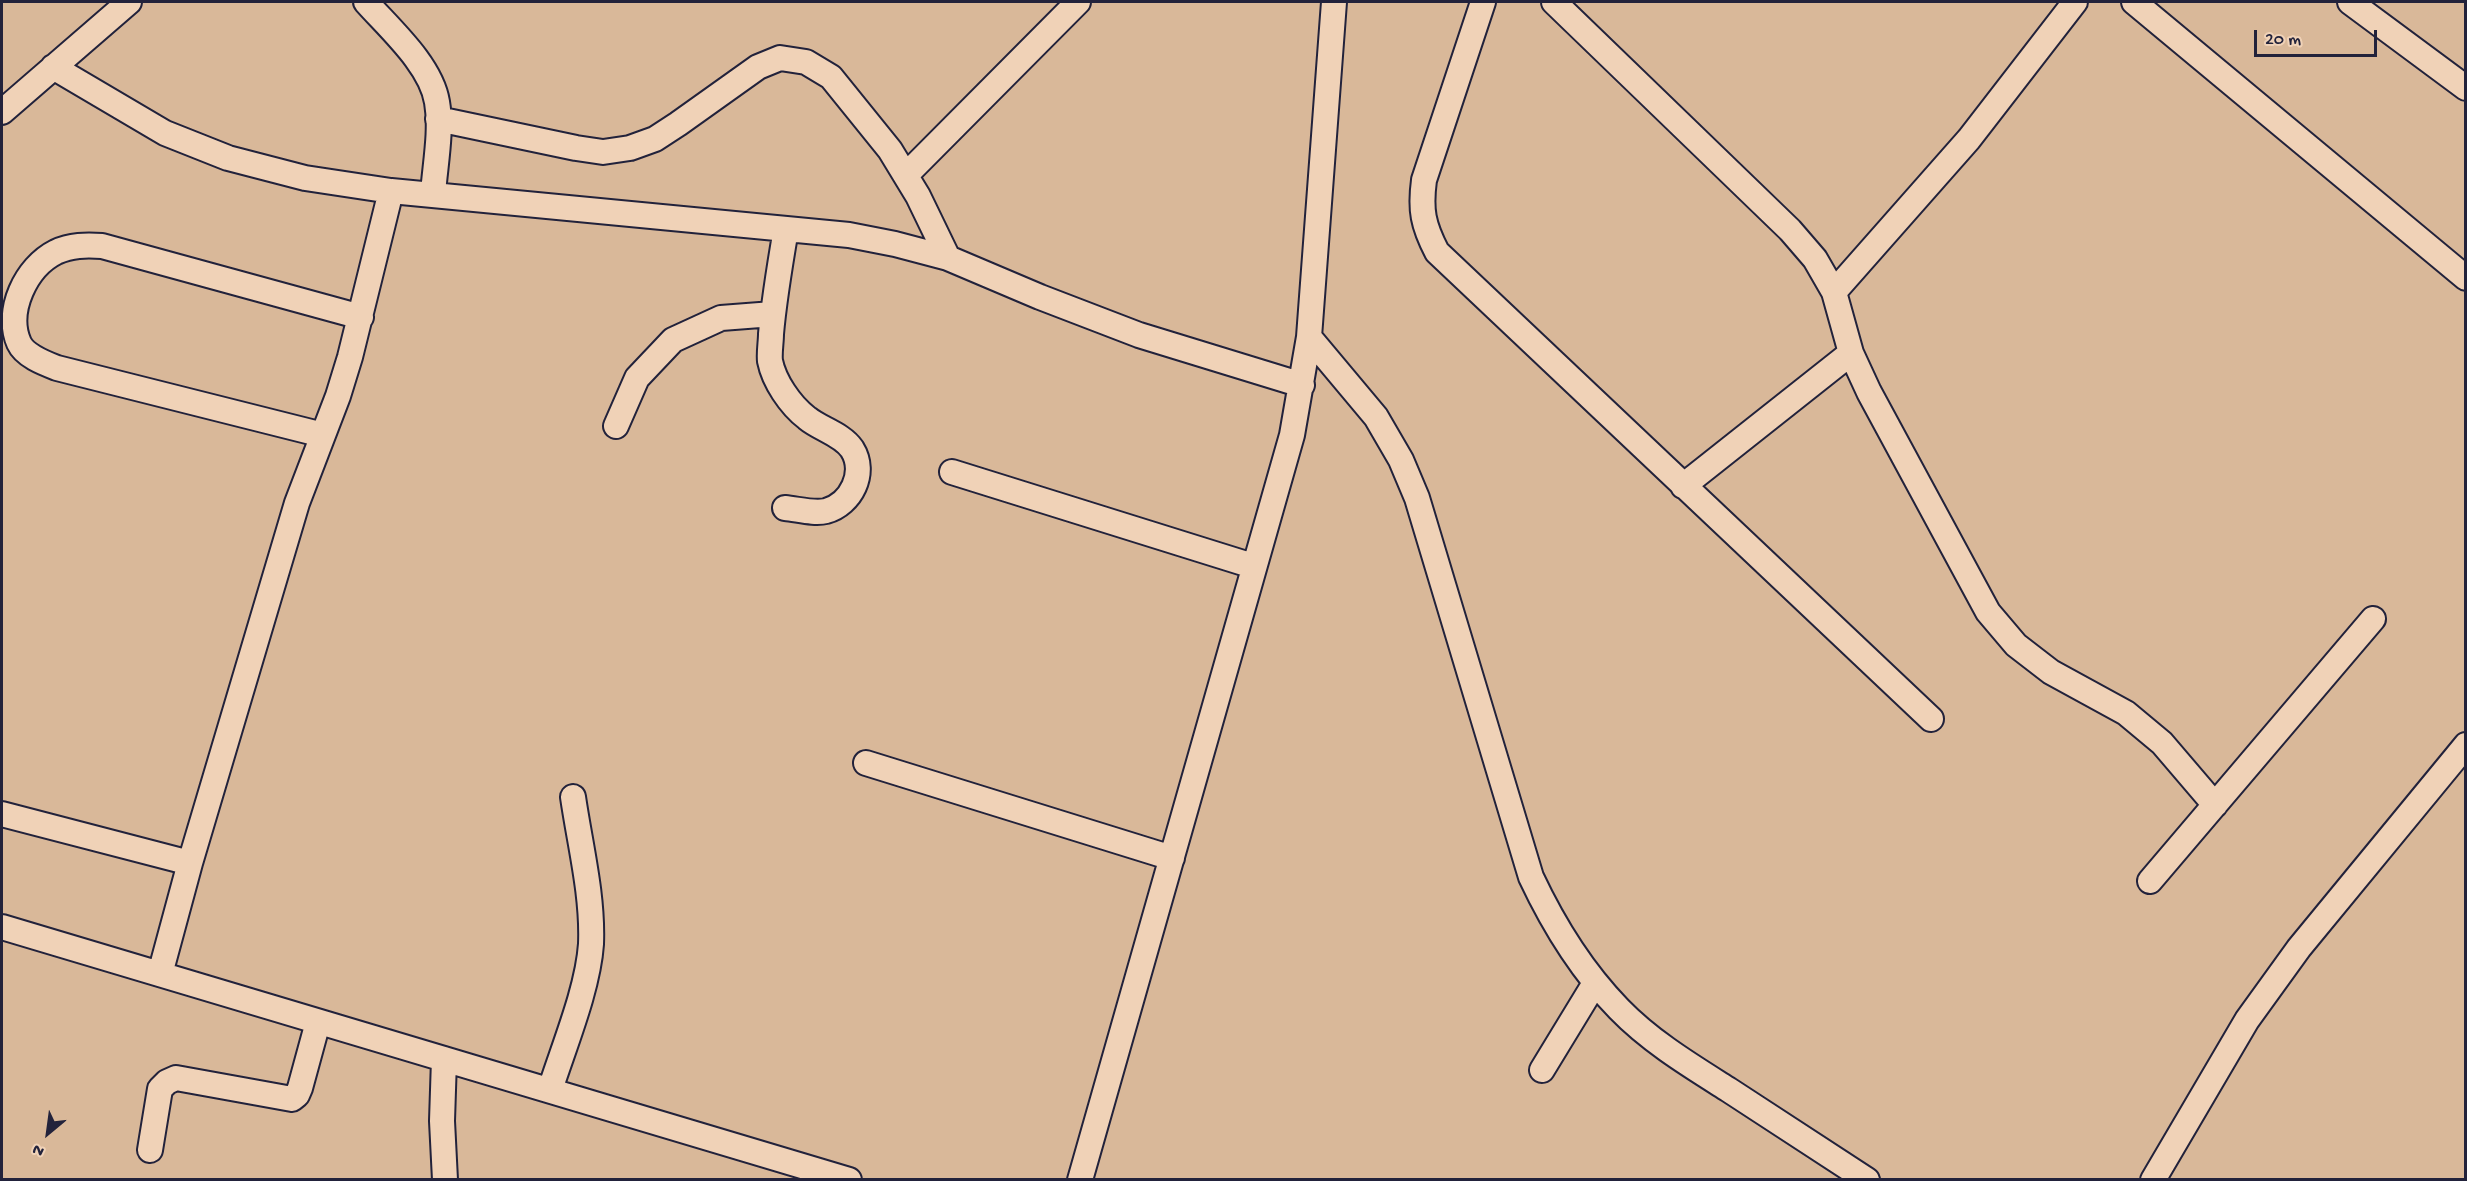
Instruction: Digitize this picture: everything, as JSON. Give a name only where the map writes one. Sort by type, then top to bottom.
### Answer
[{"type":"lane","points":[[2,112],[129,2]]},
{"type":"lane","points":[[366,2],[424,68],[437,101],[433,194]]},
{"type":"lane","points":[[906,174],[1078,2]]},
{"type":"lane","points":[[1080,1179],[1292,435],[1309,337],[1334,2]]},
{"type":"lane","points":[[1483,2],[1424,180],[1421,205],[1425,230],[1437,252],[1931,719]]},
{"type":"lane","points":[[1554,2],[1790,230],[1815,259],[1834,292],[1851,353],[1869,392],[1988,612],[2016,645],[2051,672],[2126,713],[2162,743],[2215,805]]},
{"type":"lane","points":[[1834,292],[1969,139],[2074,2]]},
{"type":"lane","points":[[2134,2],[2466,278]]},
{"type":"lane","points":[[2350,2],[2466,88]]},
{"type":"lane","points":[[438,119],[576,148],[603,152],[630,148],[655,139],[758,67],[780,58],[807,63],[831,77],[890,150],[906,174],[948,258]]},
{"type":"lane","points":[[53,67],[165,133],[228,158],[305,178],[392,191],[849,235],[895,244],[948,258],[1040,297],[1139,334],[1302,386]]},
{"type":"lane","points":[[160,974],[190,863],[297,503],[338,396],[361,317],[392,191]]},
{"type":"lane","points":[[785,508],[824,512],[842,504],[854,488],[858,468],[852,450],[838,437],[806,418],[791,402],[778,382],[770,361],[773,314],[786,229]]},
{"type":"lane","points":[[323,435],[57,368],[36,359],[20,345],[14,323],[23,285],[37,266],[56,252],[79,245],[102,246],[361,317]]},
{"type":"lane","points":[[615,426],[637,378],[673,340],[721,318],[773,314]]},
{"type":"lane","points":[[1309,337],[1376,417],[1401,460],[1417,498],[1531,877],[1570,949],[1595,983],[1620,1011],[1649,1036],[1679,1058],[1867,1179]]},
{"type":"lane","points":[[1683,486],[1851,353]]},
{"type":"lane","points":[[952,472],[1254,566]]},
{"type":"lane","points":[[2150,881],[2373,619]]},
{"type":"lane","points":[[2153,1179],[2223,1057],[2273,983],[2299,948],[2466,745]]},
{"type":"lane","points":[[866,763],[1172,858]]},
{"type":"lane","points":[[550,1090],[586,975],[591,945],[591,914],[573,797]]},
{"type":"lane","points":[[2,814],[190,863]]},
{"type":"lane","points":[[2,927],[550,1090],[811,1174],[849,1179]]},
{"type":"lane","points":[[1542,1070],[1595,983]]},
{"type":"lane","points":[[150,1150],[160,1089],[167,1082],[176,1078],[292,1099],[300,1088],[318,1022]]},
{"type":"lane","points":[[444,1059],[442,1121],[445,1179]]},
{"type":"shaded area","points":[[2,2],[2465,2],[2465,1179],[2,1179]]}]
